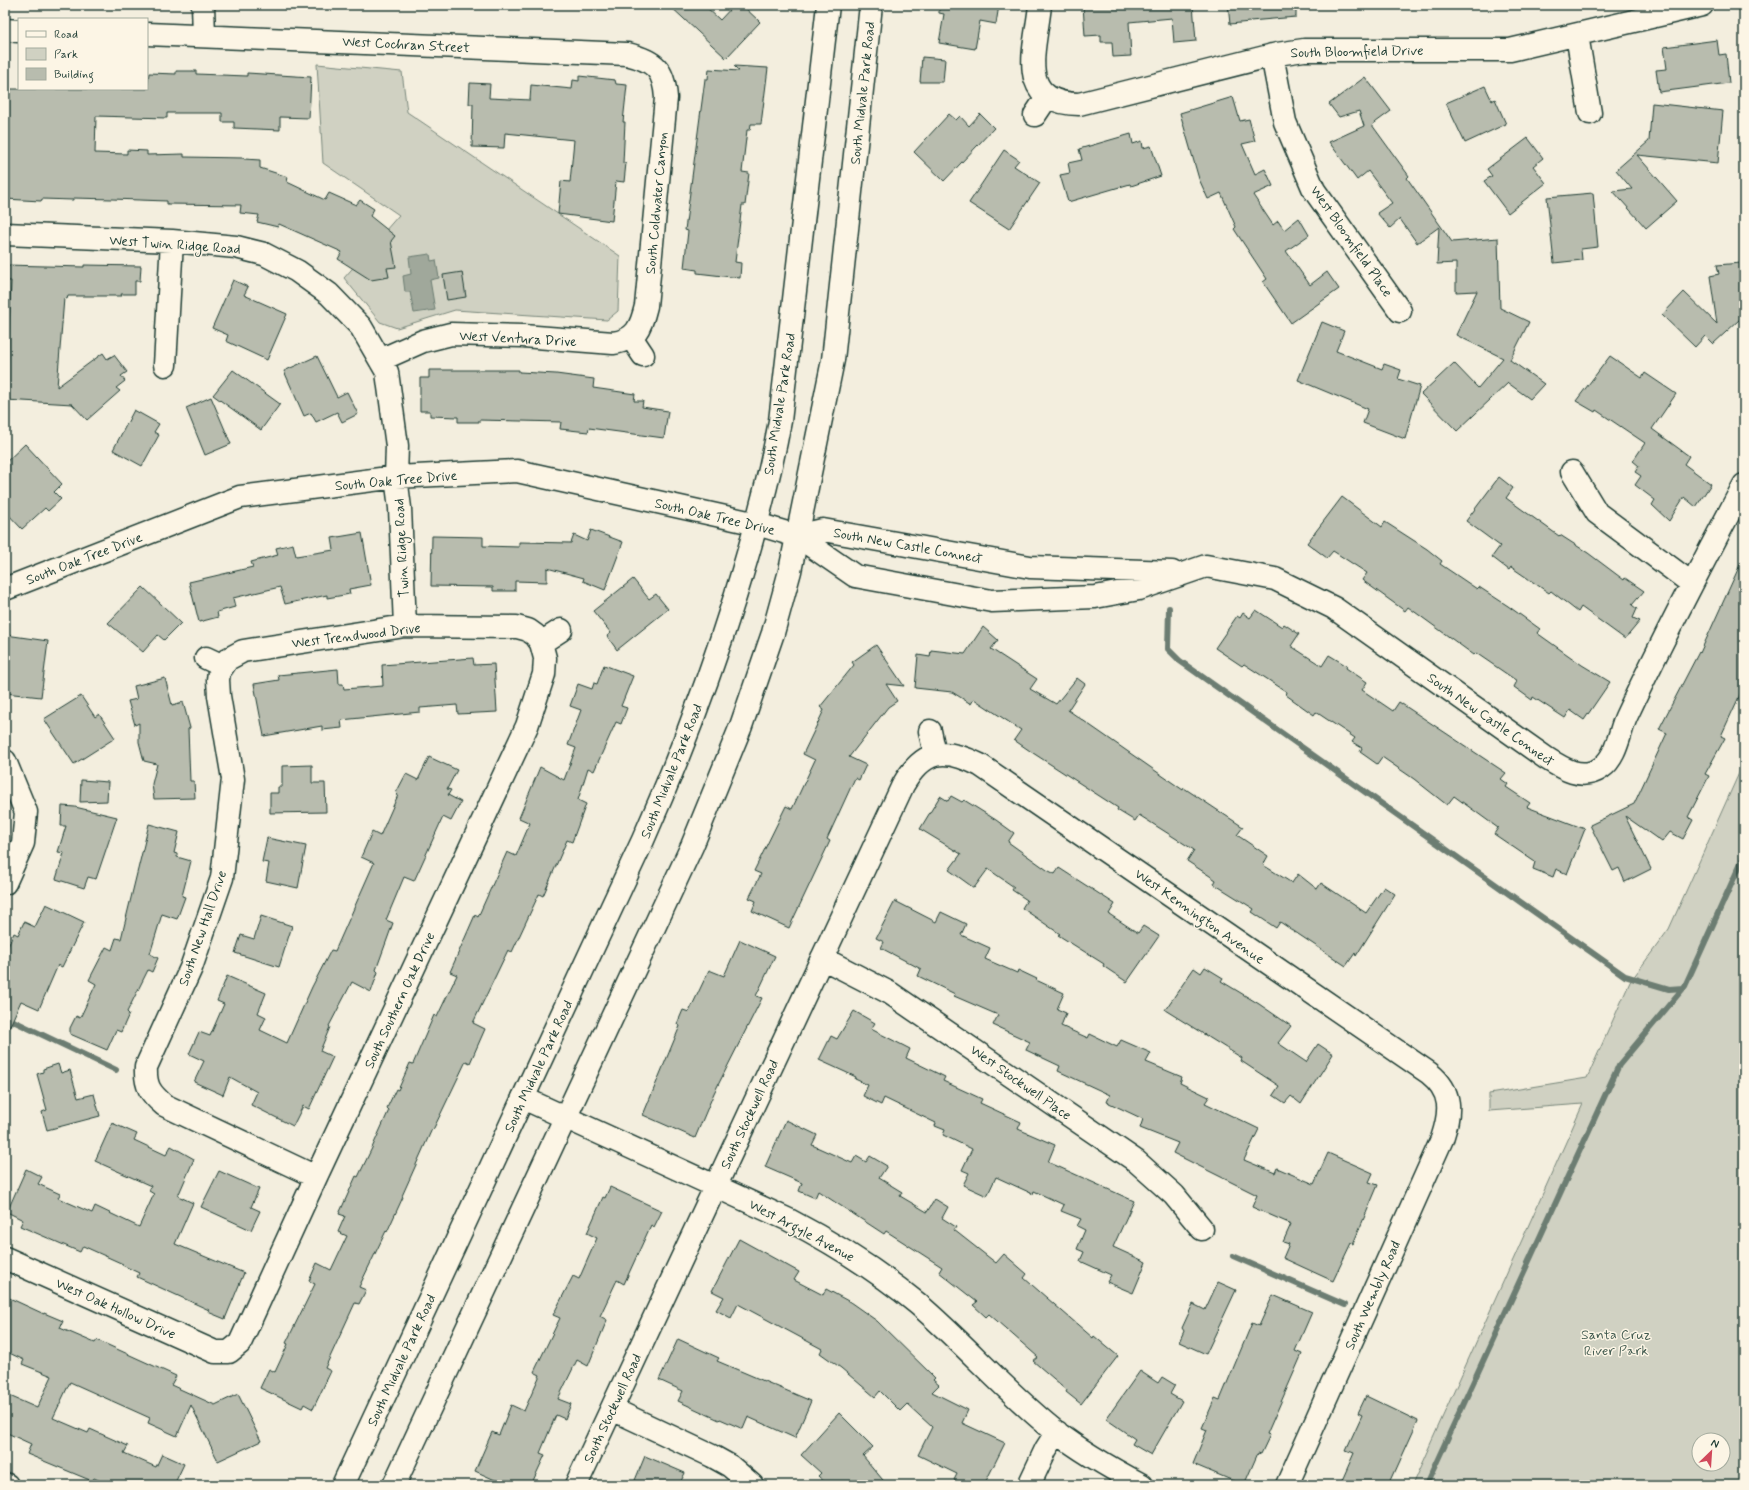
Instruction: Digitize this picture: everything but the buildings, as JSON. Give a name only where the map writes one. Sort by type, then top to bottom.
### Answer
[{"type":"street","points":[[204,5],[204,36]]},
{"type":"street","name":"South Midvale Park Road","points":[[343,1485],[626,878],[676,765],[710,673],[757,524],[780,421],[828,5]]},
{"type":"street","name":"South Midvale Park Road","points":[[394,1485],[692,846],[729,756],[773,633],[798,536],[833,360],[871,5]]},
{"type":"street","points":[[1035,116],[1047,97],[1042,93],[1034,80],[1033,64],[1040,5]]},
{"type":"street","name":"South Bloomfield Drive","points":[[1047,97],[1065,104],[1079,104],[1272,55],[1304,50],[1510,50],[1702,5]]},
{"type":"street","points":[[5,30],[18,31]]},
{"type":"street","name":"West Cochran Street","points":[[148,34],[627,54],[666,65]]},
{"type":"street","points":[[1577,35],[1590,113]]},
{"type":"street","name":"West Bloomfield Place","points":[[1272,55],[1285,122],[1314,190],[1400,311]]},
{"type":"street","name":"South Coldwater Canyon","points":[[633,335],[640,325],[646,306],[664,114],[666,65]]},
{"type":"street","name":"West Twin Ridge Road","points":[[5,234],[172,241],[236,247],[264,254],[297,271],[329,294],[361,327],[387,372],[397,446]]},
{"type":"street","points":[[165,365],[172,241]]},
{"type":"street","name":"West Ventura Drive","points":[[380,360],[423,341],[451,334],[523,336],[613,343],[622,342],[633,335]]},
{"type":"street","points":[[633,335],[643,355]]},
{"type":"street","name":"Twin Ridge Road","points":[[397,446],[396,477],[400,508],[405,626]]},
{"type":"street","name":"South Oak Tree Drive","points":[[5,589],[240,497],[396,477],[517,471],[757,524],[798,536]]},
{"type":"street","points":[[1572,472],[1597,513],[1691,583]]},
{"type":"street","name":"South New Castle Connect","points":[[798,536],[855,576],[992,601],[1095,597],[1139,589],[1206,566],[1275,579],[1334,608],[1563,769],[1593,779],[1610,759],[1624,721],[1691,583],[1744,485]]},
{"type":"street","name":"South New Castle Connect","points":[[798,536],[823,530],[1030,567],[1186,573]]},
{"type":"street","name":"West Trendwood Drive","points":[[214,662],[228,659],[234,654],[244,651],[405,626],[506,626],[528,630],[540,642]]},
{"type":"street","points":[[540,642],[561,630]]},
{"type":"street","name":"South Southern Oak Drive","points":[[232,1358],[245,1333],[316,1177],[527,726],[544,674],[545,658],[540,642]]},
{"type":"street","name":"South New Hall Drive","points":[[214,662],[233,779],[222,878],[191,968],[146,1067],[146,1078],[140,1091],[153,1096],[164,1105],[180,1113],[316,1177]]},
{"type":"street","points":[[930,731],[935,754]]},
{"type":"street","name":"West Kennington Avenue","points":[[935,754],[950,753],[980,765],[1429,1073],[1438,1080],[1445,1091],[1449,1103]]},
{"type":"street","name":"South Stockwell Road","points":[[576,1485],[903,785],[910,772],[921,761],[935,754]]},
{"type":"street","points":[[5,761],[26,812],[23,843],[5,883]]},
{"type":"street","name":"West Stockwell Place","points":[[822,958],[890,992],[1136,1161],[1174,1195],[1202,1229]]},
{"type":"street","name":"West Argyle Avenue","points":[[523,1098],[716,1186],[816,1234],[865,1263],[918,1304],[1005,1387],[1057,1432],[1103,1464],[1142,1485]]},
{"type":"street","name":"South Wembly Road","points":[[1287,1485],[1442,1139],[1446,1127],[1449,1103]]},
{"type":"street","name":"West Oak Hollow Drive","points":[[5,1258],[205,1348],[232,1358]]},
{"type":"street","points":[[612,1409],[712,1456],[730,1466],[752,1485]]},
{"type":"street","points":[[1029,1485],[1046,1449],[1057,1432]]},
{"type":"green space","points":[[317,64],[402,72],[407,112],[620,256],[618,311],[607,320],[455,310],[397,328],[380,322],[344,278],[399,215],[323,163]]},
{"type":"green space","name":"Santa Cruz River Park","points":[[1744,762],[1744,1485],[1412,1485],[1583,1104],[1489,1111],[1489,1094],[1587,1078],[1630,982],[1669,929]]},
{"type":"shaded area","points":[[430,254],[431,261],[436,260],[439,278],[430,280],[435,310],[414,313],[410,292],[405,292],[403,276],[411,274],[409,257]]},
{"type":"waterway","points":[[1169,608],[1168,649],[1180,661],[1625,976],[1669,989],[1683,988]]},
{"type":"waterway","points":[[1426,1485],[1619,1065],[1685,986],[1744,856]]},
{"type":"waterway","points":[[5,1017],[116,1070]]},
{"type":"waterway","points":[[1233,1256],[1345,1305]]}]
